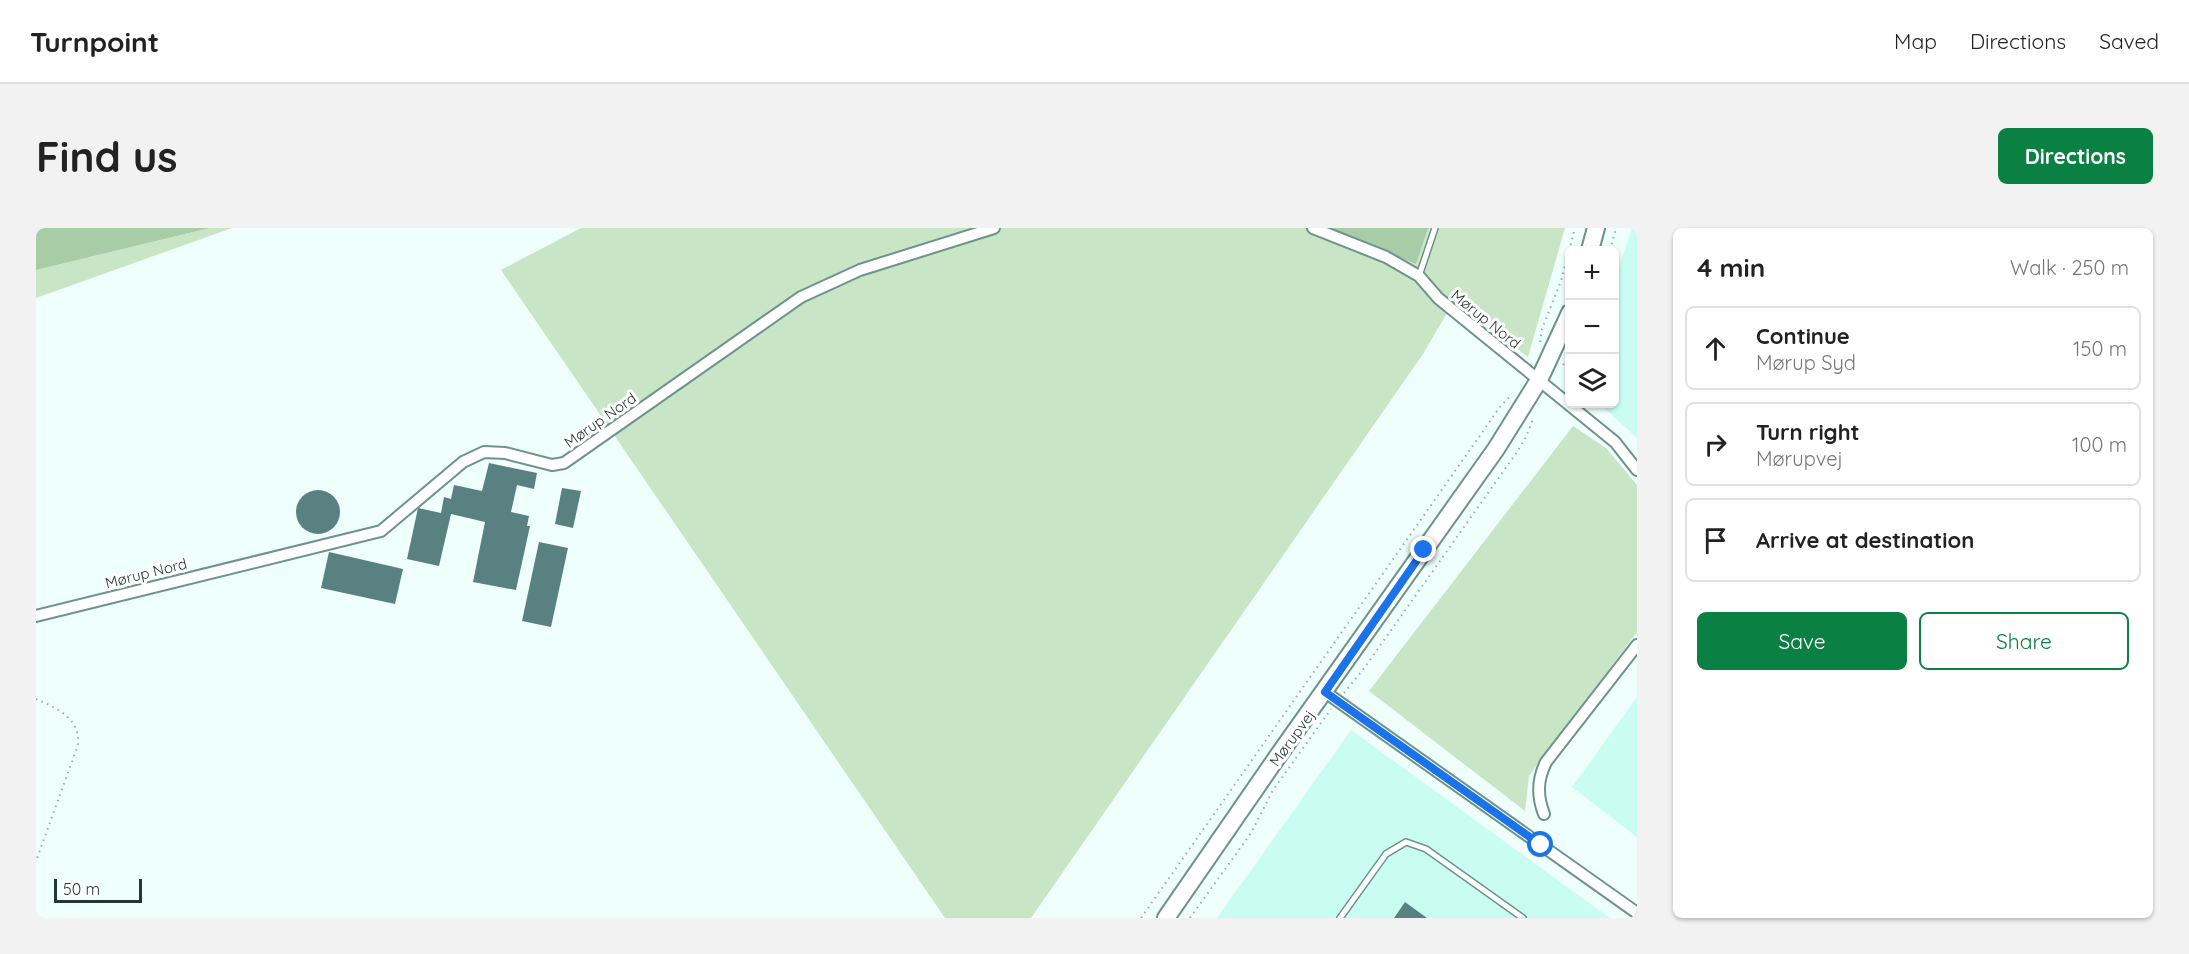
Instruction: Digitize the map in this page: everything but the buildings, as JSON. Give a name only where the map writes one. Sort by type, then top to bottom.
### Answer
[{"type":"street","name":"Mørup Nord","points":[[36,616],[381,531],[398,514],[463,462],[484,452],[505,453],[552,465],[564,463],[801,297],[860,270],[994,228]]},
{"type":"street","name":"Mørup Nord","points":[[1312,228],[1386,257],[1419,276],[1438,298],[1534,376]]},
{"type":"street","points":[[1591,246],[1596,228]]},
{"type":"street","name":"Mørupvej","points":[[1166,918],[1280,753],[1331,696],[1496,449],[1565,320]]},
{"type":"street","points":[[1534,376],[1615,442],[1637,470]]},
{"type":"street","points":[[1544,814],[1538,791],[1546,762],[1637,645]]},
{"type":"street","points":[[1331,696],[1637,913]]},
{"type":"lane","points":[[1419,276],[1435,228]]},
{"type":"lane","points":[[1340,918],[1386,854],[1406,842],[1426,849],[1523,918]]},
{"type":"path","points":[[1539,346],[1542,328],[1561,280],[1575,228]]},
{"type":"path","points":[[1611,246],[1616,228]]},
{"type":"path","points":[[1560,368],[1565,361]]},
{"type":"path","points":[[1141,918],[1500,407],[1534,376]]},
{"type":"path","points":[[1190,918],[1251,833],[1273,790],[1331,696],[1371,658],[1517,452],[1526,437],[1533,417]]},
{"type":"path","points":[[36,699],[64,713],[77,728],[79,737],[36,861]]},
{"type":"shaded area","points":[[36,228],[210,228],[36,270]]},
{"type":"shaded area","points":[[210,228],[232,228],[36,298],[36,270]]},
{"type":"shaded area","points":[[581,228],[1565,228],[1528,357],[1454,301],[1423,354],[1031,918],[945,918],[501,270]]},
{"type":"shaded area","points":[[1326,228],[1428,228],[1416,264]]},
{"type":"shaded area","points":[[1632,228],[1637,228],[1637,438],[1604,408],[1619,408],[1619,267]]},
{"type":"shaded area","points":[[1573,426],[1606,448],[1637,485],[1637,632],[1529,776],[1525,811],[1369,691]]},
{"type":"shaded area","points":[[1637,697],[1637,837],[1572,787]]},
{"type":"shaded area","points":[[1351,730],[1610,918],[1217,918]]},
{"type":"route","points":[[1424,550],[1325,692],[1541,845]]}]
